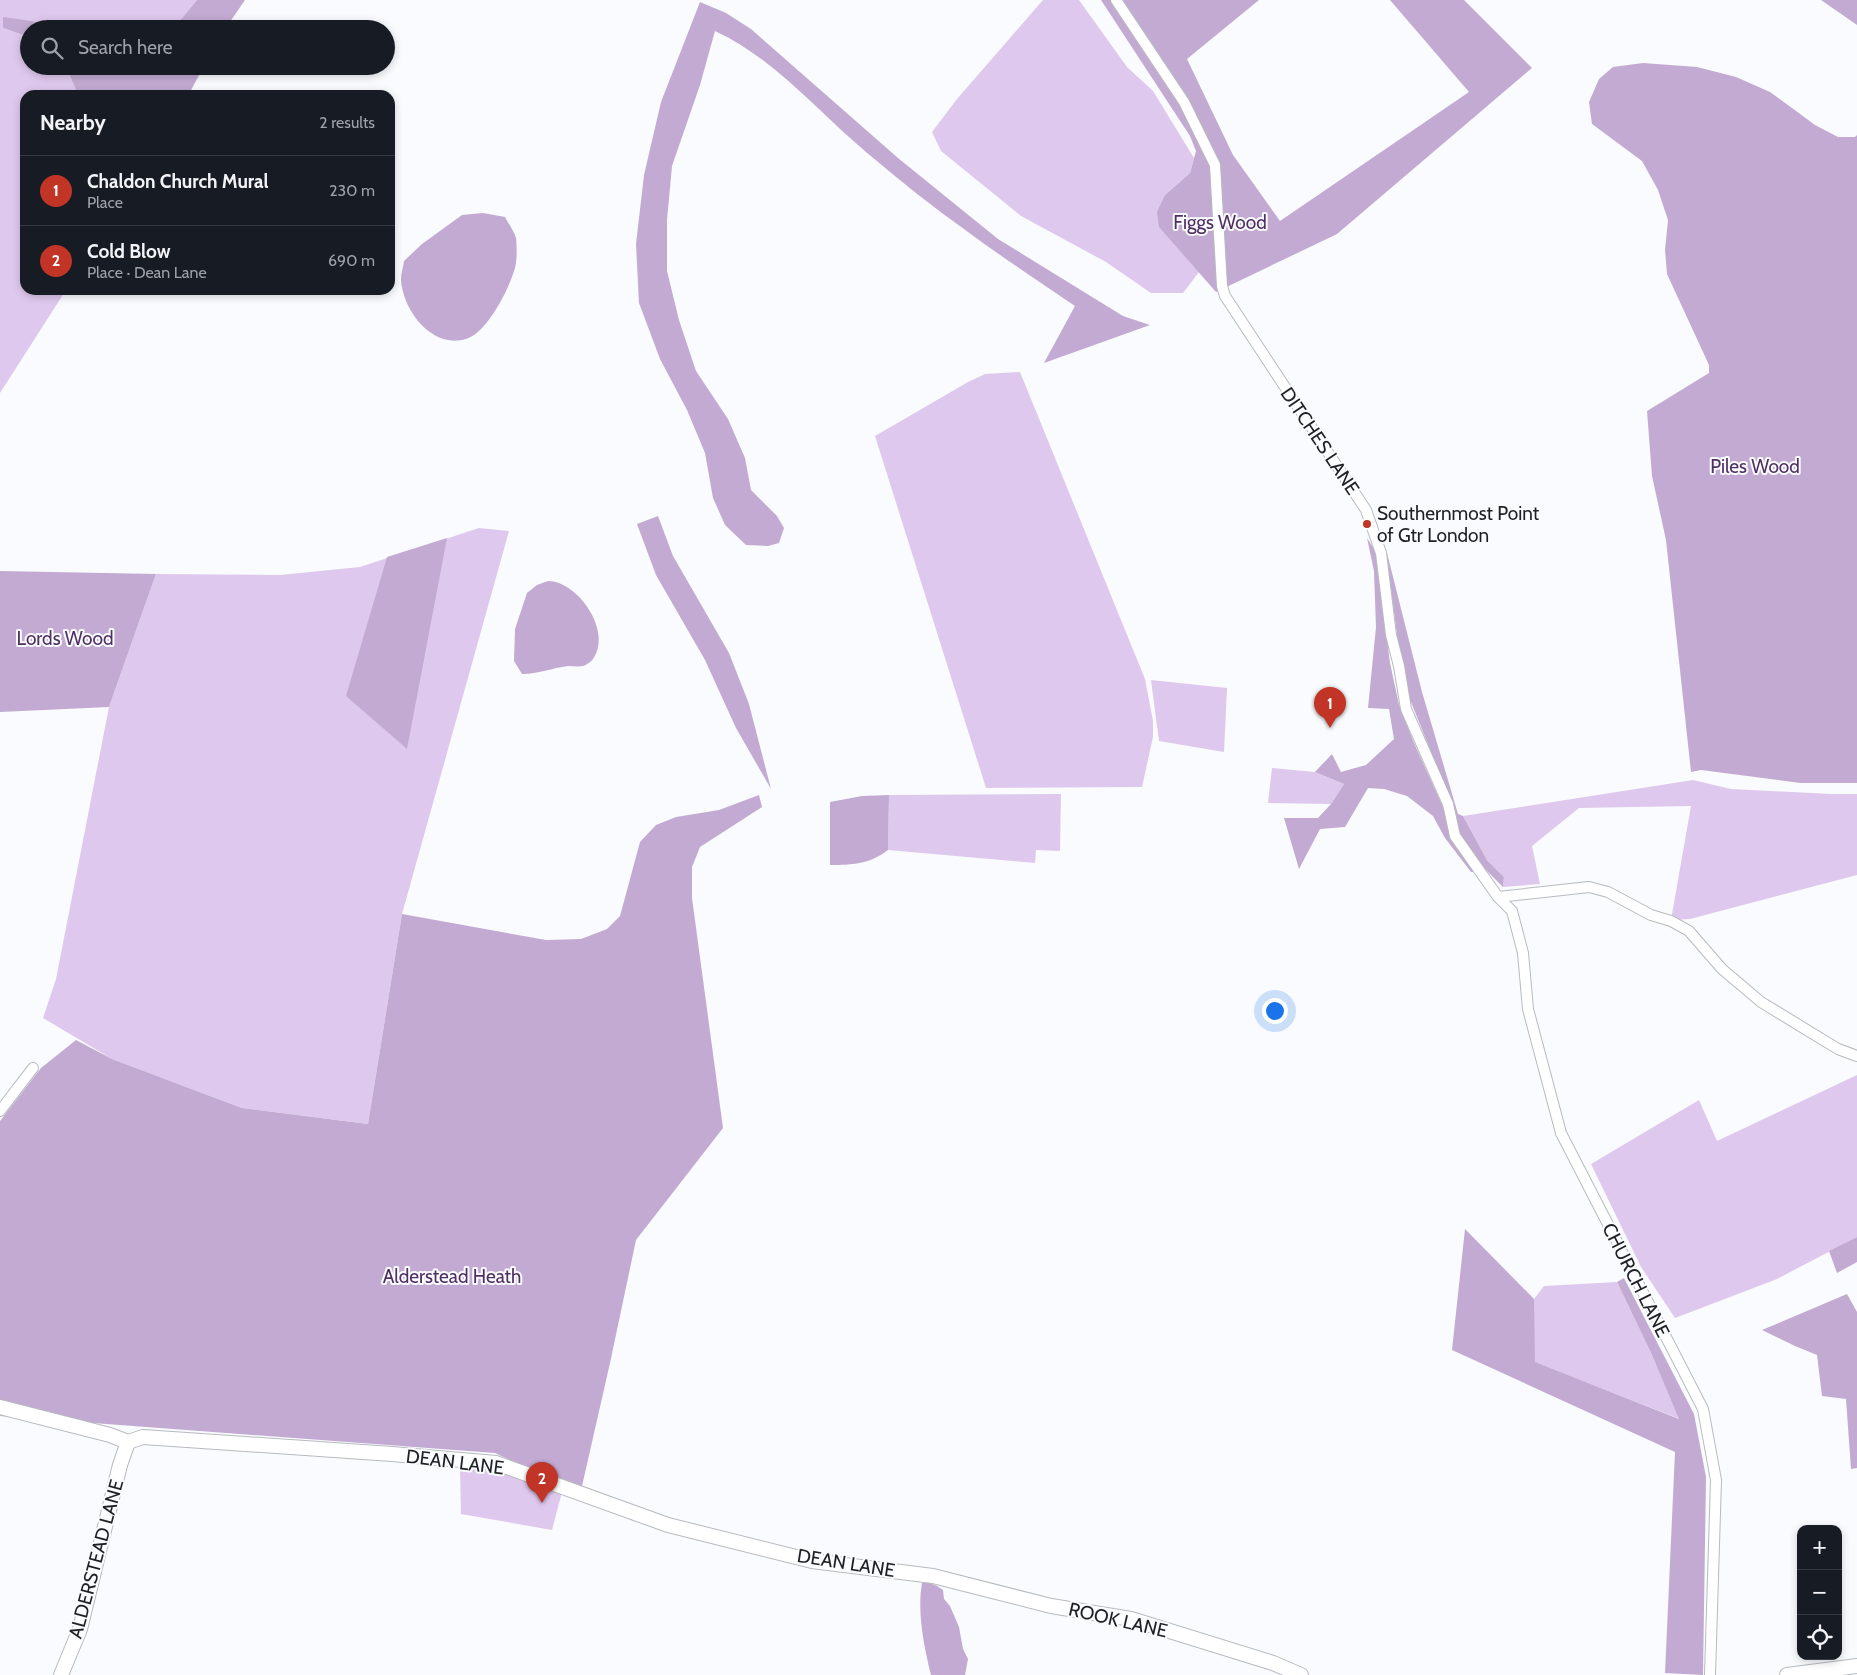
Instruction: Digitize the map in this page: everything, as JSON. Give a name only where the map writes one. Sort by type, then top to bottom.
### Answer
[{"type":"main road","name":"DEAN LANE","points":[[0,1407],[110,1435],[128,1442],[143,1437],[496,1463],[678,1527],[812,1561],[933,1576]]},
{"type":"main road","name":"ALDERSTEAD LANE","points":[[61,1675],[80,1629],[120,1465],[128,1442]]},
{"type":"main road","name":"ROOK LANE","points":[[933,1576],[1051,1606],[1131,1619],[1273,1663],[1301,1675]]},
{"type":"main road","points":[[1787,1675],[1857,1666]]},
{"type":"street","name":"DITCHES LANE","points":[[1116,0],[1184,102],[1215,165],[1222,286],[1225,296],[1366,510],[1381,553],[1391,635],[1399,666],[1406,709],[1448,804],[1455,836],[1498,897]]},
{"type":"street","points":[[1498,897],[1588,887],[1608,892],[1651,915],[1671,921],[1689,931],[1722,969],[1761,1002],[1838,1049],[1857,1056]]},
{"type":"street","name":"CHURCH LANE","points":[[1498,897],[1512,911],[1523,953],[1528,1009],[1561,1133],[1703,1409],[1716,1480],[1710,1675]]},
{"type":"street","points":[[0,1111],[33,1068]]},
{"type":"shaded area","points":[[0,0],[197,0],[180,20],[22,20],[3,18],[3,28],[20,34],[20,75],[70,75],[76,90],[20,90],[20,295],[63,295],[0,393]]},
{"type":"shaded area","points":[[1043,0],[1079,0],[1127,67],[1153,91],[1194,158],[1190,173],[1165,195],[1160,227],[1199,272],[1183,293],[1151,293],[1106,262],[1021,216],[941,151],[932,132],[957,99]]},
{"type":"shaded area","points":[[1020,372],[1145,679],[1153,721],[1153,737],[1142,787],[986,788],[875,436],[985,374]]},
{"type":"shaded area","points":[[479,528],[509,531],[402,914],[368,1124],[242,1108],[112,1059],[43,1018],[56,979],[109,707],[156,574],[280,575],[360,567]]},
{"type":"shaded area","points":[[1151,680],[1227,688],[1224,752],[1159,741]]},
{"type":"shaded area","points":[[1272,768],[1315,772],[1344,784],[1331,804],[1268,803]]},
{"type":"shaded area","points":[[1693,780],[1731,789],[1857,794],[1857,875],[1690,919],[1671,920],[1691,806],[1579,808],[1532,846],[1540,884],[1503,887],[1504,877],[1487,860],[1463,816]]},
{"type":"shaded area","points":[[1061,794],[1060,851],[1036,850],[1035,863],[888,850],[889,795]]},
{"type":"shaded area","points":[[1857,1075],[1857,1237],[1777,1279],[1675,1318],[1641,1267],[1591,1164],[1699,1100],[1717,1141]]},
{"type":"shaded area","points":[[1617,1282],[1680,1419],[1534,1362],[1534,1299],[1544,1286]]},
{"type":"shaded area","points":[[468,1463],[545,1484],[562,1492],[552,1530],[461,1514],[460,1468]]},
{"type":"green space","points":[[197,0],[245,0],[231,20],[180,20]]},
{"type":"green space","name":"Figgs Wood","points":[[1101,0],[1259,0],[1187,59],[1233,155],[1280,221],[1469,92],[1390,0],[1464,0],[1532,68],[1337,234],[1216,292],[1159,227],[1157,212],[1165,195],[1190,173],[1196,151],[1190,136]]},
{"type":"green space","points":[[1821,0],[1857,0],[1857,25]]},
{"type":"green space","points":[[700,2],[726,13],[751,29],[898,158],[998,239],[1123,316],[1150,325],[1044,363],[1075,306],[955,223],[866,152],[776,71],[757,56],[715,31],[700,85],[672,166],[667,220],[667,271],[679,320],[696,371],[728,419],[745,458],[751,490],[777,516],[784,528],[779,543],[768,546],[746,545],[725,525],[713,498],[705,453],[687,410],[660,359],[639,303],[636,244],[644,175],[661,102]]},
{"type":"green space","points":[[3,17],[25,20],[20,20],[20,34],[3,28]]},
{"type":"green space","name":"Piles Wood","points":[[1643,63],[1697,67],[1736,77],[1770,92],[1815,125],[1838,137],[1855,137],[1857,135],[1857,783],[1800,783],[1701,770],[1691,772],[1666,540],[1652,476],[1647,411],[1709,373],[1709,365],[1667,274],[1665,250],[1668,220],[1658,190],[1642,161],[1592,124],[1589,102],[1599,79],[1613,67]]},
{"type":"green space","points":[[70,75],[199,75],[191,90],[76,90]]},
{"type":"green space","points":[[483,213],[505,217],[516,238],[515,268],[508,287],[496,309],[482,328],[466,339],[454,341],[442,338],[431,333],[422,325],[413,315],[407,304],[401,280],[404,261],[422,244],[462,215]]},
{"type":"green space","points":[[658,516],[673,556],[729,653],[749,704],[771,789],[736,728],[705,660],[656,575],[637,524]]},
{"type":"green space","points":[[447,538],[407,749],[346,696],[387,557]]},
{"type":"green space","points":[[1367,538],[1376,552],[1390,663],[1399,705],[1447,816],[1450,838],[1475,872],[1471,872],[1445,838],[1433,816],[1407,796],[1384,789],[1368,788],[1345,827],[1320,829],[1299,869],[1284,818],[1318,818],[1331,804],[1344,784],[1315,772],[1332,754],[1341,772],[1366,765],[1394,739],[1389,709],[1368,708],[1376,627],[1374,571]]},
{"type":"green space","points":[[1386,549],[1422,692],[1458,814],[1463,816],[1487,860],[1504,877],[1503,887],[1480,864],[1460,836],[1450,799],[1409,697],[1398,643]]},
{"type":"green space","name":"Lords Wood","points":[[0,571],[156,574],[109,707],[0,712]]},
{"type":"green space","points":[[548,581],[559,583],[570,589],[581,599],[595,622],[599,635],[598,648],[592,660],[583,666],[568,666],[522,674],[514,661],[515,629],[527,593],[537,585]]},
{"type":"green space","name":"Alderstead Heath","points":[[759,795],[762,807],[700,847],[692,867],[692,898],[723,1128],[636,1240],[582,1486],[573,1490],[495,1453],[0,1416],[0,1121],[41,1068],[76,1040],[112,1059],[242,1108],[368,1124],[402,914],[546,940],[581,939],[607,929],[620,916],[640,842],[656,825],[676,817],[719,810]]},
{"type":"green space","points":[[889,795],[888,850],[861,863],[830,865],[830,802],[862,796]]},
{"type":"green space","points":[[1465,1229],[1534,1299],[1535,1362],[1679,1419],[1652,1355],[1617,1282],[1624,1278],[1694,1414],[1706,1477],[1703,1675],[1665,1673],[1675,1452],[1452,1350]]},
{"type":"green space","points":[[1857,1237],[1857,1262],[1837,1273],[1829,1251]]},
{"type":"green space","points":[[1847,1294],[1857,1312],[1857,1468],[1851,1469],[1846,1399],[1822,1396],[1817,1355],[1762,1330]]},
{"type":"green space","points":[[927,1582],[943,1590],[944,1599],[950,1606],[959,1627],[963,1649],[968,1659],[965,1675],[931,1675],[924,1641],[920,1606],[922,1583]]},
{"type":"place","name":"Southernmost Point of Gtr London","points":[[1367,524]]},
{"type":"place","name":"Chaldon Church Mural","points":[[1330,728]]},
{"type":"place","name":"Cold Blow","points":[[542,1503]]}]
